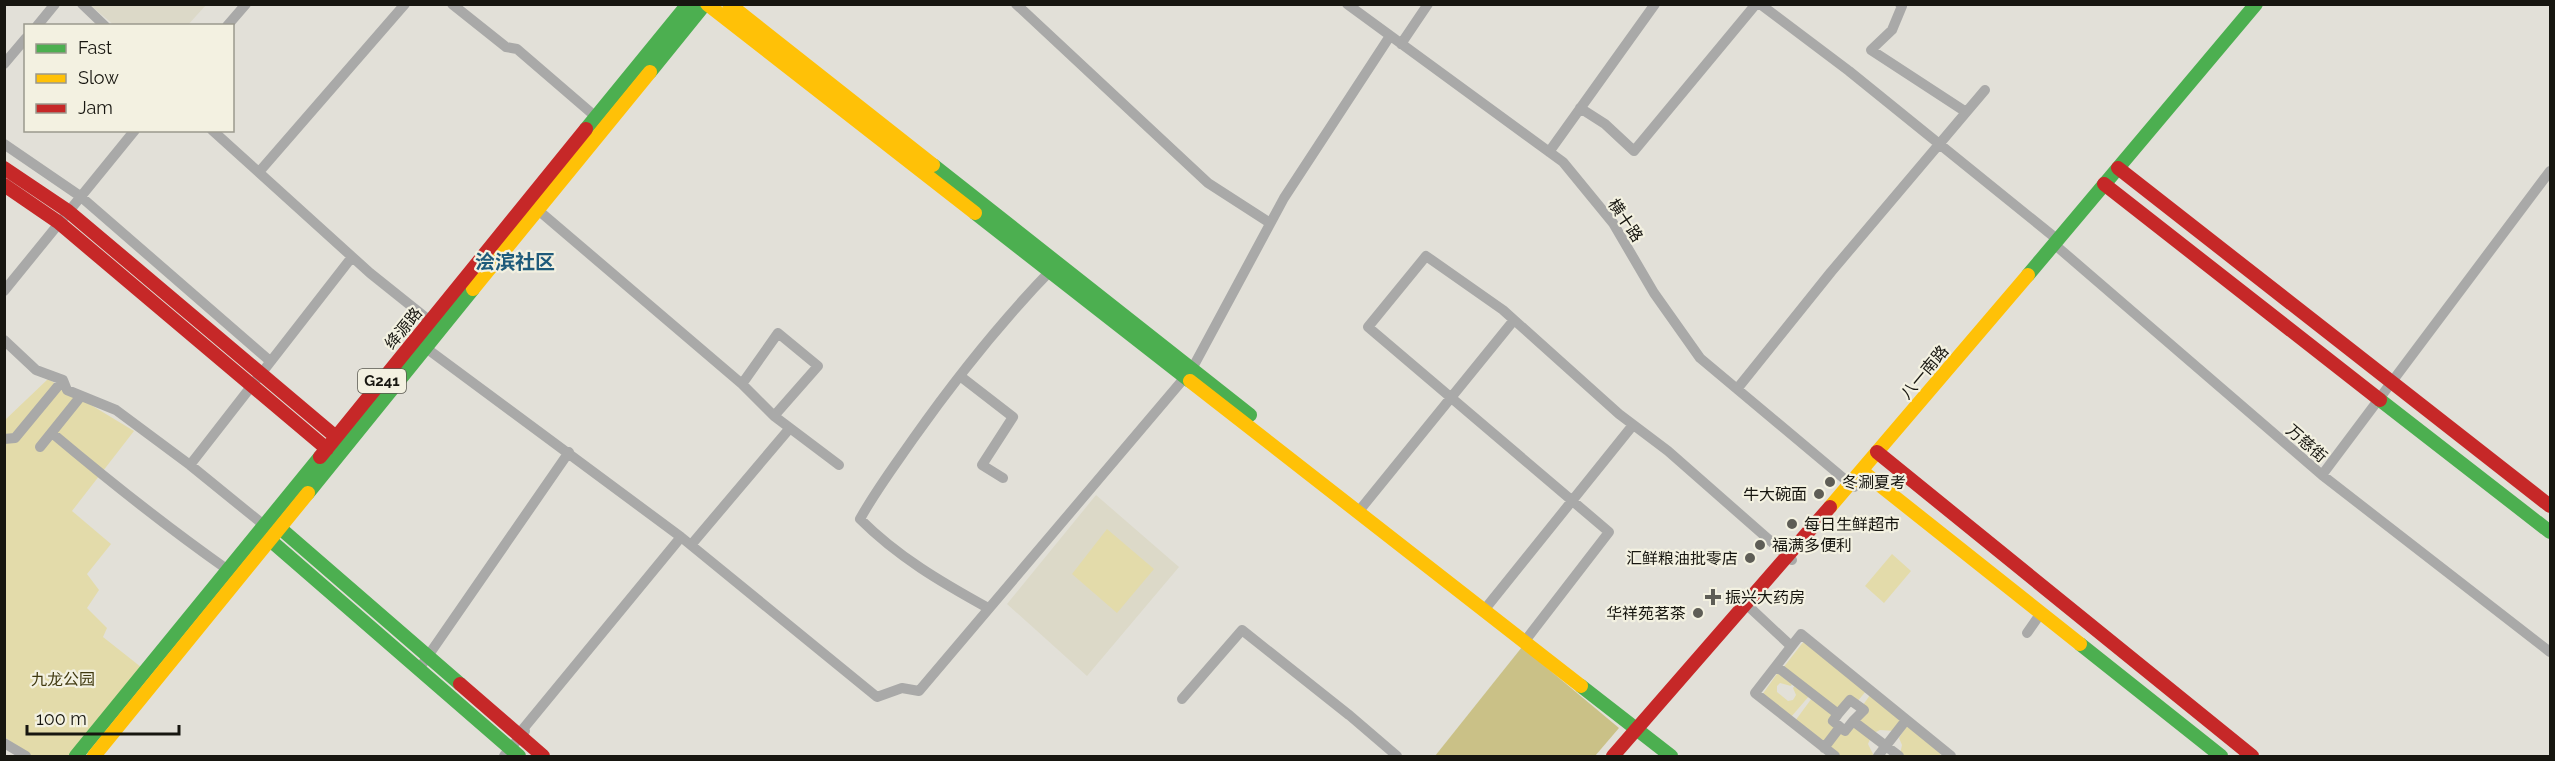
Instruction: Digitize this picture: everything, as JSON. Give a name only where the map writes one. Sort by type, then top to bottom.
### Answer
[{"type":"main road","name":"绛源路","points":[[76,756],[688,4]]},
{"type":"main road","name":"绛源路","points":[[94,756],[706,4]]},
{"type":"main road","points":[[706,4],[1053,267],[1527,638],[1682,756]]},
{"type":"main road","points":[[729,4],[1053,267]]},
{"type":"main road","name":"八一南路","points":[[1613,756],[1642,727],[1864,472],[2107,186],[2256,4]]},
{"type":"main road","name":"八一南路","points":[[2120,169],[2263,4]]},
{"type":"main road","points":[[4,168],[68,211],[336,437]]},
{"type":"main road","points":[[2120,169],[2550,506]]},
{"type":"main road","points":[[4,185],[58,222],[327,449]]},
{"type":"main road","points":[[2107,186],[2550,532]]},
{"type":"main road","points":[[1879,454],[2252,756]]},
{"type":"main road","points":[[1864,472],[2222,756]]},
{"type":"main road","points":[[280,528],[428,657],[523,732],[543,756]]},
{"type":"main road","points":[[270,540],[419,669],[511,754]]},
{"type":"main road","points":[[1642,727],[1671,756]]},
{"type":"main road","name":"八一南路","points":[[1620,756],[1642,727]]},
{"type":"street","points":[[38,24],[55,4]]},
{"type":"street","points":[[82,4],[103,24]]},
{"type":"street","points":[[229,24],[246,4]]},
{"type":"street","points":[[259,172],[405,4]]},
{"type":"street","points":[[452,4],[506,47],[517,49],[596,117]]},
{"type":"street","points":[[1016,4],[1158,139],[1208,183],[1270,223]]},
{"type":"street","name":"横十路","points":[[1347,4],[1563,162],[1613,223],[1654,293],[1700,358],[1852,486]]},
{"type":"street","points":[[1401,45],[1428,4]]},
{"type":"street","points":[[1549,152],[1656,4]]},
{"type":"street","points":[[1580,108],[1605,124],[1634,151],[1758,4]]},
{"type":"street","name":"万慈街","points":[[1758,4],[1849,71],[1940,143],[2322,475],[2550,652]]},
{"type":"street","points":[[1900,4],[1902,6],[1892,30],[1871,50],[1966,112]]},
{"type":"street","points":[[426,348],[691,544],[877,697],[902,688],[919,691],[1189,373],[1270,223],[1313,152],[1390,36]]},
{"type":"street","points":[[4,64],[24,40]]},
{"type":"street","points":[[1737,389],[1831,272],[1985,90]]},
{"type":"street","points":[[4,291],[133,132]]},
{"type":"street","points":[[214,132],[352,257],[430,321]]},
{"type":"street","points":[[4,144],[80,196],[270,361]]},
{"type":"street","points":[[2322,475],[2550,171]]},
{"type":"street","points":[[538,210],[742,384],[774,416],[839,465]]},
{"type":"street","points":[[1527,638],[1609,532],[1368,327],[1426,256],[1514,320],[1633,425],[1668,451],[1790,558]]},
{"type":"street","points":[[190,465],[352,257]]},
{"type":"street","points":[[988,608],[927,574],[884,543],[860,519],[876,490],[960,376],[1053,267]]},
{"type":"street","points":[[1361,508],[1514,320]]},
{"type":"street","points":[[742,384],[778,333],[818,366],[774,416]]},
{"type":"street","points":[[4,340],[36,370],[63,380],[67,390],[116,410],[190,465],[265,526]]},
{"type":"street","points":[[960,376],[1013,417],[982,465],[1003,478]]},
{"type":"street","points":[[4,439],[15,438],[63,380]]},
{"type":"street","points":[[40,447],[81,396]]},
{"type":"street","points":[[1487,606],[1633,425]]},
{"type":"street","points":[[691,544],[790,428]]},
{"type":"street","points":[[52,433],[127,495],[228,570]]},
{"type":"street","points":[[419,669],[569,452]]},
{"type":"street","points":[[511,754],[523,732],[681,537]]},
{"type":"street","points":[[1748,606],[1791,646]]},
{"type":"street","points":[[2027,633],[2042,613]]},
{"type":"street","points":[[1182,699],[1242,630],[1397,756]]},
{"type":"street","points":[[1835,756],[1755,693],[1801,634],[1946,755]]},
{"type":"street","points":[[1776,666],[1838,714]]},
{"type":"street","points":[[1857,705],[1869,690]]},
{"type":"street","points":[[1850,700],[1857,705],[1864,710],[1845,731],[1833,721],[1850,700]]},
{"type":"street","points":[[1878,756],[1906,720]]},
{"type":"street","points":[[1853,721],[1899,756]]},
{"type":"street","points":[[1824,748],[1840,727]]},
{"type":"street","points":[[4,743],[26,756]]},
{"type":"shaded area","points":[[90,5],[206,5],[189,24],[113,24]]},
{"type":"shaded area","points":[[1096,495],[1179,567],[1087,676],[1007,604]]},
{"type":"shaded area","points":[[1522,647],[1619,728],[1595,756],[1435,756]]},
{"type":"green space","name":"九龙公园","points":[[48,379],[134,431],[72,511],[111,544],[87,574],[99,590],[87,608],[107,628],[103,637],[146,671],[76,756],[27,756],[5,737],[5,420]]},
{"type":"green space","points":[[1107,529],[1154,569],[1117,613],[1072,574]]},
{"type":"green space","points":[[1892,554],[1911,571],[1884,603],[1865,586]]},
{"type":"green space","points":[[1804,641],[1866,691],[1857,702],[1838,709],[1783,668]]},
{"type":"green space","points":[[1779,671],[1793,682],[1791,686],[1780,683],[1777,686],[1777,692],[1788,701],[1793,700],[1796,695],[1793,688],[1796,684],[1810,695],[1791,717],[1762,695]]},
{"type":"green space","points":[[1870,695],[1902,722],[1894,731],[1880,730],[1874,733],[1857,721]]},
{"type":"green space","points":[[1812,698],[1834,715],[1837,728],[1823,744],[1795,721]]},
{"type":"green space","points":[[1853,724],[1871,737],[1868,744],[1874,756],[1839,756],[1827,747],[1840,731]]},
{"type":"green space","points":[[1907,725],[1942,752],[1939,756],[1902,756],[1900,754],[1902,745],[1899,738]]},
{"type":"traffic: fast","points":[[586,129],[688,4]]},
{"type":"traffic: fast","points":[[650,72],[705,4]]},
{"type":"traffic: fast","points":[[2028,275],[2256,4]]},
{"type":"traffic: fast","points":[[933,165],[1250,415]]},
{"type":"traffic: fast","points":[[975,213],[1190,381]]},
{"type":"traffic: fast","points":[[308,493],[473,289]]},
{"type":"traffic: fast","points":[[2380,400],[2550,532]]},
{"type":"traffic: fast","points":[[76,756],[320,457]]},
{"type":"traffic: fast","points":[[280,528],[460,684]]},
{"type":"traffic: fast","points":[[270,540],[519,756]]},
{"type":"traffic: fast","points":[[2080,644],[2221,756]]},
{"type":"traffic: fast","points":[[1581,686],[1671,756]]},
{"type":"traffic: slow","points":[[707,4],[975,213]]},
{"type":"traffic: slow","points":[[729,4],[933,165]]},
{"type":"traffic: slow","points":[[473,289],[650,72]]},
{"type":"traffic: slow","points":[[1830,507],[2028,275]]},
{"type":"traffic: slow","points":[[1190,381],[1581,686]]},
{"type":"traffic: slow","points":[[1862,471],[2080,644]]},
{"type":"traffic: slow","points":[[94,756],[308,493]]},
{"type":"traffic: jam","points":[[320,457],[586,129]]},
{"type":"traffic: jam","points":[[4,168],[68,211],[336,437]]},
{"type":"traffic: jam","points":[[2118,168],[2550,506]]},
{"type":"traffic: jam","points":[[2104,184],[2380,400]]},
{"type":"traffic: jam","points":[[4,185],[58,222],[327,449]]},
{"type":"traffic: jam","points":[[1877,452],[2252,756]]},
{"type":"traffic: jam","points":[[1613,756],[1830,507]]},
{"type":"traffic: jam","points":[[460,684],[543,756]]},
{"type":"place","name":"冬涮夏考","points":[[1830,482]]},
{"type":"place","name":"牛大碗面","points":[[1819,494]]},
{"type":"place","name":"每日生鲜超市","points":[[1792,524]]},
{"type":"place","name":"福满多便利","points":[[1760,545]]},
{"type":"place","name":"汇鲜粮油批零店","points":[[1750,558]]},
{"type":"place","name":"振兴大药房","points":[[1713,597]]},
{"type":"place","name":"华祥苑茗茶","points":[[1698,613]]},
{"type":"district","name":"浍滨社区","points":[[515,262]]}]
